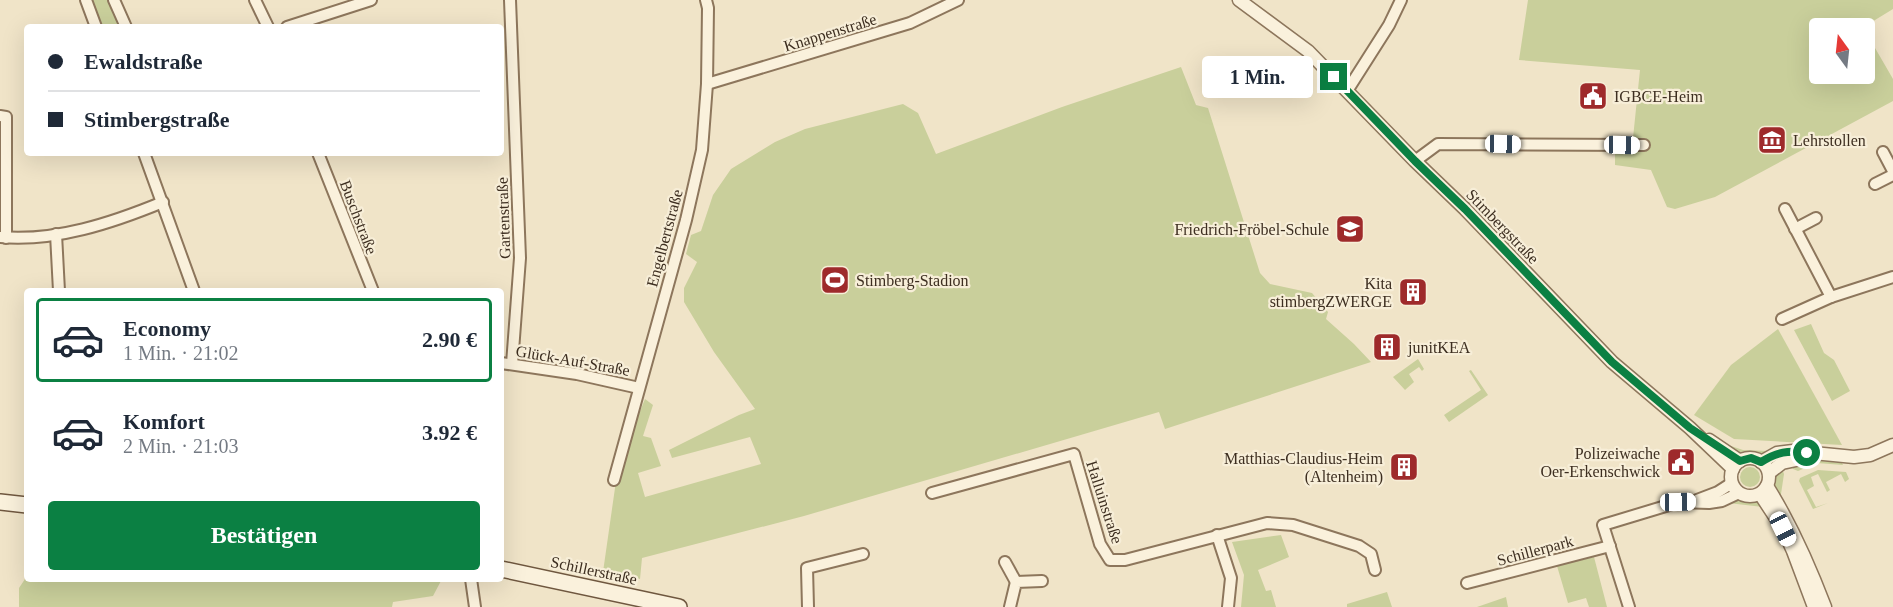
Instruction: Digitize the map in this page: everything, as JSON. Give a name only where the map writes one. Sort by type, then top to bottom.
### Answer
[{"type":"main road","points":[[0,502],[24,504]]},
{"type":"main road","name":"Schillerstraße","points":[[504,570],[679,607]]},
{"type":"street","points":[[86,0],[95,24]]},
{"type":"street","points":[[114,0],[125,24]]},
{"type":"street","points":[[255,0],[267,24]]},
{"type":"street","points":[[296,24],[371,0]]},
{"type":"street","name":"Gartenstraße","points":[[506,363],[520,258],[510,0]]},
{"type":"street","name":"Engelbertstraße","points":[[614,480],[686,220],[702,150],[707,84],[708,8],[706,0]]},
{"type":"street","name":"Knappenstraße","points":[[707,84],[913,22],[958,0]]},
{"type":"street","name":"Stimbergstraße","points":[[1239,0],[1308,51],[1465,209],[1612,362],[1737,465]]},
{"type":"street","points":[[1347,91],[1389,25],[1401,0]]},
{"type":"street","points":[[0,116],[6,117],[3,238],[83,230],[163,202]]},
{"type":"street","points":[[1415,161],[1438,144],[1644,145]]},
{"type":"street","points":[[1875,184],[1893,173],[1883,152]]},
{"type":"street","points":[[145,156],[193,288]]},
{"type":"street","name":"Buschstraße","points":[[319,156],[372,288]]},
{"type":"street","points":[[1785,209],[1832,297]]},
{"type":"street","points":[[1795,229],[1816,218]]},
{"type":"street","points":[[56,234],[59,288]]},
{"type":"street","points":[[1782,319],[1832,297],[1893,277]]},
{"type":"street","name":"Glück-Auf-Straße","points":[[506,363],[577,374],[639,388]]},
{"type":"street","points":[[1761,462],[1776,453],[1793,451],[1854,457],[1870,454],[1893,445]]},
{"type":"street","name":"Halluinstraße","points":[[932,494],[1074,454],[1100,544],[1110,560],[1125,560],[1267,523],[1293,525],[1359,546],[1371,554],[1375,570]]},
{"type":"street","points":[[1629,607],[1603,525],[1678,502],[1694,501],[1736,488],[1749,496],[1765,484],[1782,463],[1820,455]]},
{"type":"street","points":[[1736,488],[1737,465],[1751,458],[1761,462]]},
{"type":"street","points":[[1761,462],[1765,484],[1814,607]]},
{"type":"street","points":[[1765,484],[1790,525],[1808,562],[1825,607]]},
{"type":"street","points":[[1217,535],[1231,578],[1228,607]]},
{"type":"street","name":"Schillerpark","points":[[1467,584],[1610,546]]},
{"type":"street","points":[[808,607],[807,568],[863,554]]},
{"type":"street","points":[[1005,562],[1016,582],[1010,607]]},
{"type":"street","points":[[1016,582],[1042,581]]},
{"type":"street","points":[[471,582],[475,607]]},
{"type":"green space","points":[[91,0],[109,0],[120,24],[101,24]]},
{"type":"green space","points":[[1528,0],[1893,0],[1893,9],[1875,20],[1875,18],[1809,18],[1809,84],[1875,84],[1875,48],[1893,79],[1893,101],[1715,197],[1675,209],[1667,207],[1651,170],[1615,165],[1617,149],[1645,150],[1643,138],[1633,138],[1640,70],[1519,60]]},
{"type":"green space","points":[[1181,67],[1196,105],[1208,108],[1260,273],[1270,284],[1312,293],[1328,312],[1326,319],[1371,362],[1165,429],[1159,412],[804,516],[642,558],[640,579],[603,572],[621,458],[645,399],[653,405],[643,436],[651,438],[661,466],[638,473],[645,497],[761,464],[750,437],[672,458],[669,450],[755,409],[714,352],[684,302],[684,288],[697,262],[686,254],[691,235],[701,231],[713,195],[731,169],[775,142],[805,129],[903,104],[918,113],[936,154],[1062,107]]},
{"type":"green space","points":[[1811,324],[1824,353],[1834,360],[1850,391],[1832,401],[1794,330]]},
{"type":"green space","points":[[1778,329],[1842,445],[1734,439],[1694,415],[1731,365]]},
{"type":"green space","points":[[1418,359],[1424,369],[1422,371],[1419,367],[1409,374],[1414,382],[1405,390],[1393,377]]},
{"type":"green space","points":[[1471,370],[1488,395],[1449,422],[1444,415],[1481,390],[1469,371]]},
{"type":"green space","points":[[1731,446],[1743,450],[1769,451],[1750,454],[1734,450],[1730,448]]},
{"type":"green space","points":[[1810,460],[1842,463],[1843,465],[1817,463],[1798,471],[1790,465]]},
{"type":"green space","points":[[1750,467],[1757,470],[1760,477],[1757,484],[1750,487],[1743,484],[1740,477],[1743,470]]},
{"type":"green space","points":[[1782,469],[1784,474],[1779,496],[1774,482]]},
{"type":"green space","points":[[1818,470],[1846,472],[1849,479],[1845,482],[1841,474],[1826,482],[1830,490],[1827,492],[1818,474],[1811,477],[1814,486],[1807,490],[1816,507],[1828,503],[1813,509],[1799,481],[1800,478]]},
{"type":"green space","points":[[1739,499],[1756,501],[1763,507],[1728,503]]},
{"type":"green space","points":[[1281,535],[1289,557],[1258,570],[1266,591],[1271,590],[1276,607],[1241,607],[1244,575],[1232,542]]},
{"type":"green space","points":[[1594,557],[1607,607],[1589,607],[1586,598],[1568,603],[1557,566]]},
{"type":"green space","points":[[24,580],[440,582],[433,596],[393,602],[392,607],[19,607],[19,588]]},
{"type":"green space","points":[[1387,592],[1392,607],[1347,607],[1347,604]]},
{"type":"green space","points":[[1506,597],[1508,607],[1477,607]]},
{"type":"place","name":"IGBCE-Heim","points":[[1593,96]]},
{"type":"place","name":"Lehrstollen","points":[[1772,140]]},
{"type":"place","name":"Friedrich-Fröbel-Schule","points":[[1350,229]]},
{"type":"place","name":"Stimberg-Stadion","points":[[835,280]]},
{"type":"place","name":"Kita stimbergZWERGE","points":[[1413,292]]},
{"type":"place","name":"junitKEA","points":[[1387,347]]},
{"type":"place","name":"Polizeiwache Oer-Erkenschwick","points":[[1681,462]]},
{"type":"place","name":"Matthias-Claudius-Heim (Altenheim)","points":[[1404,467]]},
{"type":"route","points":[[1334,77],[1612,362],[1690,428],[1740,461],[1751,458],[1761,462],[1776,453],[1793,451],[1807,453]]}]
